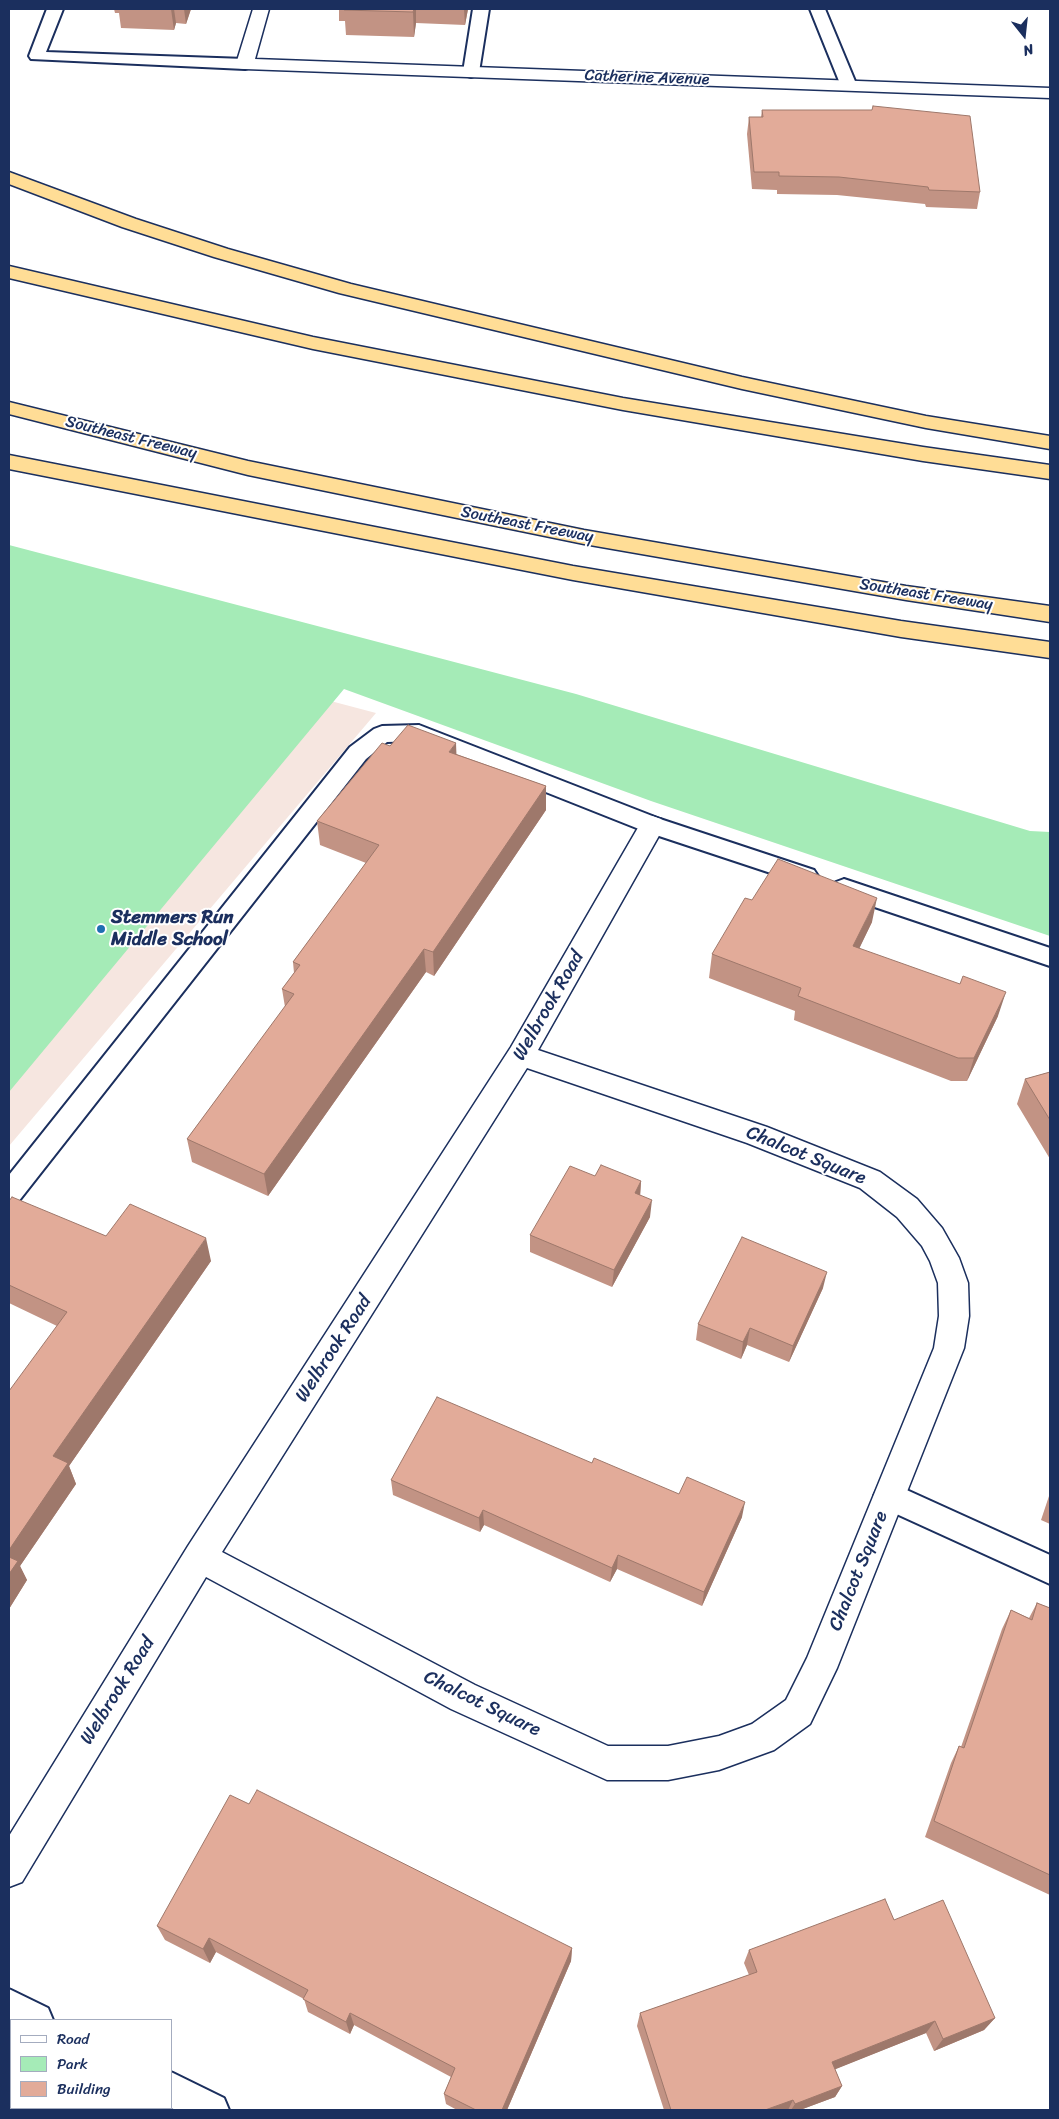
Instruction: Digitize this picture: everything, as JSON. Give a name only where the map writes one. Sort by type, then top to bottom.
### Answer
[{"type":"highway","points":[[9,178],[129,223],[220,253],[346,289],[742,383],[926,422],[1050,443]]},
{"type":"highway","points":[[9,272],[314,343],[623,404],[913,452],[1050,472]]},
{"type":"highway","name":"Southeast Freeway","points":[[9,408],[248,468],[584,537],[906,593],[1050,614]]},
{"type":"highway","points":[[9,462],[573,573],[901,629],[1050,650]]},
{"type":"street","points":[[244,64],[261,9]]},
{"type":"street","name":"Catherine Avenue","points":[[244,64],[1050,93]]},
{"type":"street","name":"Welbrook Road","points":[[9,1869],[200,1557],[521,1055],[652,825]]},
{"type":"street","name":"Chalcot Square","points":[[200,1557],[463,1697],[607,1763],[668,1763],[718,1753],[762,1738],[798,1712],[820,1668],[949,1348],[954,1316],[953,1283],[944,1258],[932,1237],[907,1208],[870,1180],[757,1135],[521,1055]]},
{"type":"lane","points":[[55,9],[37,56],[244,64]]},
{"type":"lane","points":[[471,72],[481,9]]},
{"type":"lane","points":[[817,9],[849,86]]},
{"type":"lane","points":[[9,1194],[358,753],[382,734],[419,733],[652,825],[1050,957]]},
{"type":"lane","points":[[888,1496],[1050,1570]]},
{"type":"lane","points":[[9,2006],[34,2019]]},
{"type":"lane","points":[[172,2090],[212,2110]]},
{"type":"shaded area","name":"Stemmers Run Middle School","points":[[9,616],[376,713],[9,1146]]},
{"type":"green space","points":[[9,545],[576,694],[1030,831],[1050,832],[1050,936],[651,801],[344,689],[9,1092]]},
{"type":"building","points":[[344,9],[414,9],[413,12]]},
{"type":"building","points":[[873,106],[970,116],[980,192],[929,190],[928,187],[839,177],[779,176],[779,172],[754,172],[749,117],[763,117],[762,110],[872,110]]},
{"type":"building","points":[[408,725],[456,743],[449,752],[546,786],[433,952],[424,949],[264,1174],[187,1139],[294,994],[282,989],[300,965],[293,962],[379,845],[317,821],[382,743],[390,746]]},
{"type":"building","points":[[778,859],[877,898],[853,946],[960,984],[963,976],[1006,992],[974,1058],[958,1058],[798,996],[801,988],[712,954],[745,898],[752,900]]},
{"type":"building","points":[[1050,1072],[1050,1120],[1025,1079]]},
{"type":"building","points":[[601,1165],[641,1181],[635,1193],[652,1200],[614,1270],[530,1235],[570,1166],[595,1176]]},
{"type":"building","points":[[12,1197],[106,1236],[130,1204],[206,1238],[53,1456],[68,1463],[9,1550],[9,1391],[67,1312],[9,1285],[9,1201]]},
{"type":"building","points":[[742,1237],[827,1272],[793,1346],[750,1328],[743,1342],[698,1324]]},
{"type":"building","points":[[437,1397],[592,1463],[594,1458],[679,1494],[687,1477],[745,1502],[704,1592],[618,1555],[612,1568],[483,1510],[479,1518],[391,1480]]},
{"type":"building","points":[[9,1557],[18,1561],[9,1574]]},
{"type":"building","points":[[1037,1603],[1050,1608],[1050,1875],[934,1821],[959,1746],[964,1748],[1011,1610],[1032,1620]]},
{"type":"building","points":[[257,1790],[572,1948],[502,2110],[476,2110],[444,2094],[455,2068],[350,2013],[346,2022],[303,1999],[308,1990],[209,1938],[203,1949],[157,1926],[230,1795],[249,1804]]},
{"type":"building","points":[[885,1899],[894,1920],[943,1900],[995,2018],[943,2039],[935,2021],[832,2062],[842,2086],[795,2104],[793,2100],[765,2110],[671,2110],[640,2013],[757,1972],[749,1950]]},
{"type":"place","name":"Stemmers Run Middle School","points":[[101,929]]}]
